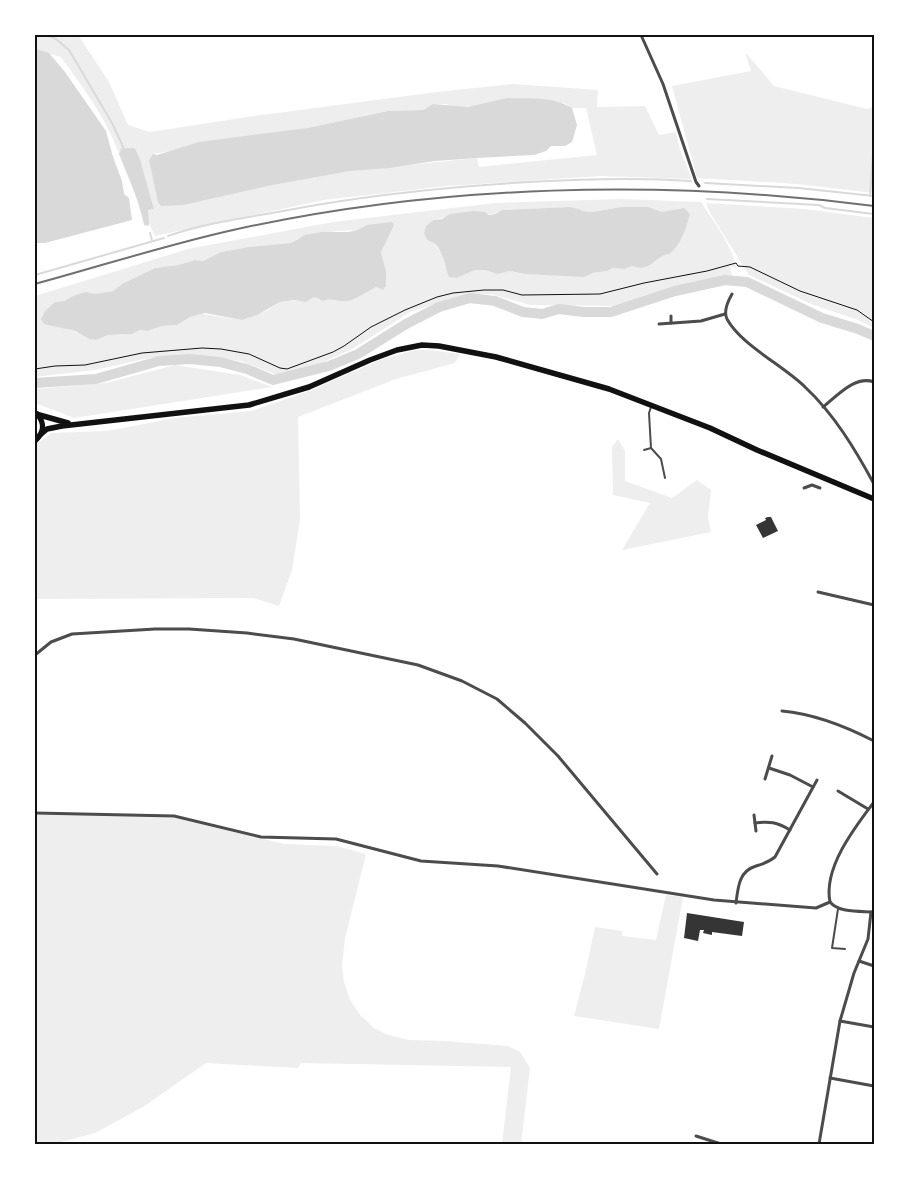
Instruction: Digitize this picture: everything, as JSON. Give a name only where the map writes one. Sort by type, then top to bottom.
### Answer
[{"type":"highway","points":[[40,435],[52,428],[75,424],[249,405],[309,387],[397,350],[422,345],[455,348],[504,359],[600,386],[652,404],[874,499]]},
{"type":"highway","points":[[36,413],[60,422],[75,424]]},
{"type":"highway","points":[[35,441],[42,431],[42,421],[36,413]]},
{"type":"street","points":[[641,35],[663,84],[699,186]]},
{"type":"street","points":[[732,294],[725,314],[728,320],[743,338],[806,387],[840,427],[874,484]]},
{"type":"street","points":[[659,324],[700,321],[725,314]]},
{"type":"street","points":[[671,322],[672,316]]},
{"type":"street","points":[[823,407],[856,382],[869,380],[874,382]]},
{"type":"street","points":[[804,488],[812,485],[820,488]]},
{"type":"street","points":[[818,592],[874,605]]},
{"type":"street","points":[[35,655],[51,642],[72,634],[189,629],[248,633],[302,640],[418,665],[462,681],[497,699],[518,717],[558,756],[657,874]]},
{"type":"street","points":[[782,711],[822,718],[851,729],[874,741]]},
{"type":"street","points":[[766,779],[772,756]]},
{"type":"street","points":[[769,768],[790,775],[813,787]]},
{"type":"street","points":[[736,903],[741,877],[750,868],[771,861],[778,853],[817,780]]},
{"type":"street","points":[[838,791],[868,809]]},
{"type":"street","points":[[819,1144],[840,1021],[868,939],[872,912],[838,908],[830,902],[829,886],[833,868],[846,844],[874,802]]},
{"type":"street","points":[[35,813],[174,816],[261,837],[336,839],[421,862],[498,866],[736,903],[816,908],[830,902]]},
{"type":"street","points":[[754,815],[756,831]]},
{"type":"street","points":[[755,823],[769,821],[778,823],[790,830]]},
{"type":"street","points":[[859,961],[874,966]]},
{"type":"street","points":[[840,1021],[874,1028]]},
{"type":"street","points":[[830,1078],[874,1086]]},
{"type":"street","points":[[696,1136],[721,1144]]},
{"type":"lane","points":[[652,404],[649,413],[651,448],[661,459],[665,478]]},
{"type":"lane","points":[[644,450],[651,448]]},
{"type":"lane","points":[[838,908],[832,948],[845,949]]},
{"type":"path","points":[[35,369],[86,365],[142,354],[202,348],[249,354],[280,368],[287,369],[333,352],[371,327],[436,297],[453,293],[484,290],[503,290],[522,295],[600,294],[644,283],[707,271],[736,262],[738,266],[750,268],[800,290],[857,310],[874,322]]},
{"type":"shaded area","points":[[35,35],[78,35],[109,82],[128,125],[150,132],[254,116],[513,84],[598,90],[597,107],[645,106],[659,135],[676,132],[680,150],[692,179],[601,176],[447,186],[324,200],[155,236],[149,224],[147,210],[154,209],[140,159],[135,148],[121,150],[119,154],[101,115],[61,57],[35,50]],"holes":[[[564,103],[572,108],[586,108],[597,155],[479,167],[477,158],[350,171],[268,186],[184,205],[153,154],[307,128],[388,111],[423,110],[433,104],[458,107]]]},
{"type":"shaded area","points":[[35,49],[49,53],[65,72],[106,131],[122,181],[124,194],[129,198],[132,220],[45,243],[35,243]]},
{"type":"shaded area","points":[[745,52],[774,86],[867,109],[874,107],[874,193],[798,184],[697,178],[672,86],[751,71]]},
{"type":"shaded area","points":[[507,98],[548,100],[572,108],[577,125],[572,142],[565,146],[551,146],[546,151],[534,155],[435,161],[389,168],[350,171],[268,186],[184,205],[161,206],[158,202],[149,160],[153,154],[157,155],[199,142],[307,128],[388,111],[423,110],[433,104],[468,107]]},
{"type":"shaded area","points":[[135,148],[140,159],[154,209],[148,210],[148,226],[144,225],[119,154],[121,149]]},
{"type":"shaded area","points":[[622,199],[701,202],[727,242],[736,268],[730,266],[732,275],[691,282],[677,288],[613,306],[530,305],[491,294],[466,294],[410,312],[354,348],[324,362],[280,376],[241,361],[190,354],[149,358],[95,370],[35,377],[35,296],[188,249],[333,222],[495,203]],"holes":[[[570,207],[592,212],[621,207],[648,207],[662,212],[672,211],[690,214],[682,236],[670,254],[660,257],[643,267],[613,268],[607,271],[575,276],[525,274],[510,271],[493,273],[485,270],[475,270],[457,278],[445,267],[442,253],[431,241],[432,220],[456,214],[467,212],[494,214],[502,210]],[[367,225],[383,246],[381,252],[386,278],[383,290],[376,287],[354,298],[343,300],[319,300],[314,297],[280,302],[266,311],[242,320],[202,314],[190,317],[177,325],[162,326],[147,331],[140,330],[122,335],[108,335],[96,340],[89,339],[42,316],[55,302],[64,301],[73,296],[86,293],[95,294],[113,291],[155,268],[178,265],[195,260],[203,261],[221,252],[291,243],[298,238],[337,231],[357,230]]]},
{"type":"shaded area","points":[[706,203],[805,209],[874,218],[874,328],[858,320],[811,304],[749,275],[710,213]]},
{"type":"shaded area","points":[[570,207],[592,212],[621,207],[648,207],[662,212],[684,208],[690,214],[683,236],[670,254],[661,257],[644,268],[633,266],[624,269],[613,268],[584,277],[525,274],[510,271],[497,274],[485,270],[475,270],[457,278],[449,277],[440,250],[433,242],[427,240],[424,233],[426,226],[433,220],[442,219],[450,214],[473,211],[485,212],[489,215],[502,210]]},
{"type":"shaded area","points":[[392,222],[394,225],[381,252],[386,272],[386,286],[383,290],[376,287],[350,300],[329,299],[323,301],[314,297],[306,302],[295,300],[280,302],[257,315],[242,320],[205,313],[190,317],[177,325],[162,326],[147,331],[140,330],[132,334],[108,335],[96,340],[89,339],[76,331],[44,324],[41,319],[45,311],[55,302],[64,301],[86,292],[95,294],[113,291],[122,284],[155,268],[178,265],[195,260],[203,261],[221,252],[291,243],[305,235],[321,232],[348,232],[367,225]]},
{"type":"shaded area","points":[[415,350],[460,354],[455,363],[396,379],[298,417],[300,520],[292,570],[279,606],[253,598],[35,599],[35,446],[51,433],[107,431],[175,418],[251,411],[312,390],[380,360]]},
{"type":"shaded area","points":[[175,365],[240,375],[272,387],[74,418],[35,403],[35,389],[106,383]]},
{"type":"shaded area","points":[[618,439],[625,451],[625,481],[672,498],[697,480],[711,490],[708,517],[711,532],[622,550],[650,503],[613,495],[612,447]]},
{"type":"shaded area","points":[[81,814],[174,818],[285,844],[336,846],[366,854],[345,938],[342,965],[344,982],[350,1000],[361,1016],[374,1028],[388,1035],[409,1040],[508,1046],[520,1052],[530,1068],[521,1144],[502,1144],[511,1067],[301,1063],[298,1068],[206,1063],[143,1107],[95,1133],[54,1144],[35,1144],[35,815]]},
{"type":"shaded area","points":[[666,895],[683,897],[659,1029],[574,1016],[595,927],[622,931],[622,936],[656,940]]},
{"type":"building","points":[[771,517],[778,531],[763,538],[756,525]]},
{"type":"building","points":[[687,913],[744,922],[742,936],[712,932],[712,935],[703,933],[704,930],[700,930],[698,941],[684,938]]},
{"type":"waterway","points":[[47,35],[56,39],[69,50],[112,123],[125,151]]},
{"type":"waterway","points":[[870,196],[874,139]]},
{"type":"waterway","points":[[168,236],[210,224],[313,205],[435,189],[589,179],[691,181]]},
{"type":"waterway","points":[[705,183],[798,188],[874,196]]},
{"type":"waterway","points":[[707,199],[819,205],[825,208],[874,214]]},
{"type":"waterway","points":[[150,233],[152,240]]},
{"type":"waterway","points":[[35,275],[164,238]]},
{"type":"waterway","points":[[35,383],[96,379],[159,361],[190,359],[220,362],[247,369],[273,380],[329,366],[358,354],[406,324],[439,307],[470,298],[495,301],[523,312],[542,314],[559,309],[584,312],[611,312],[675,291],[725,280],[747,282],[822,318],[874,336]]},
{"type":"railway","points":[[35,284],[233,230],[391,203],[472,195],[552,191],[714,192],[794,197],[874,206]]}]
